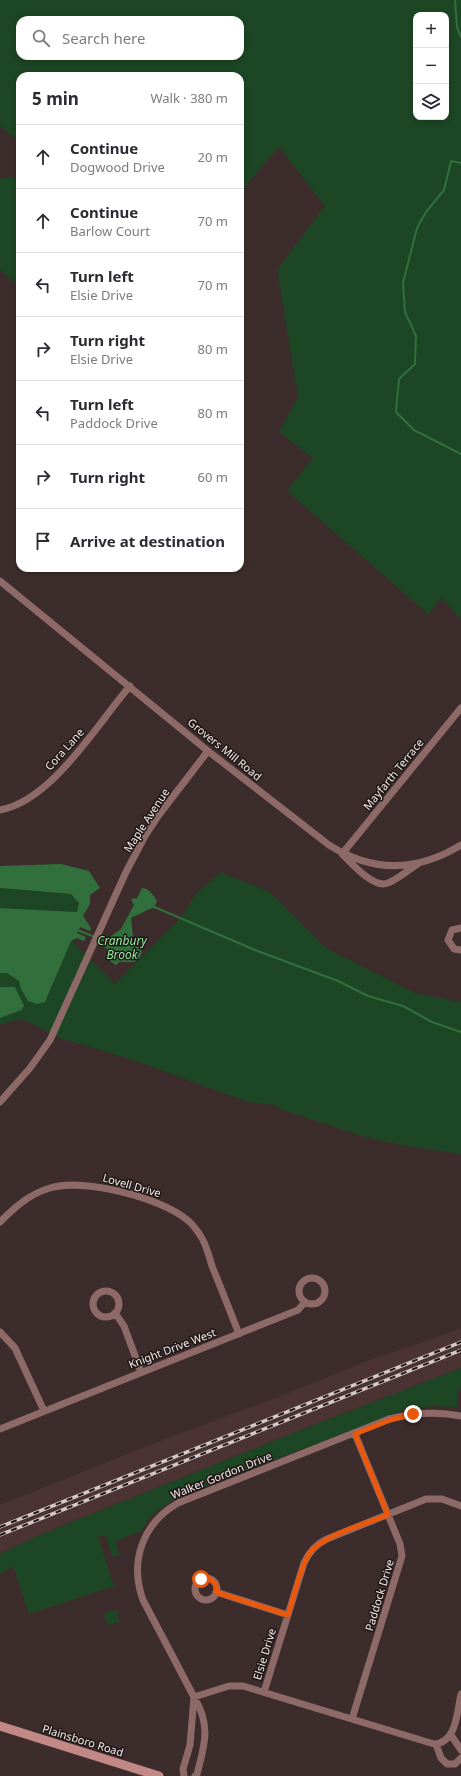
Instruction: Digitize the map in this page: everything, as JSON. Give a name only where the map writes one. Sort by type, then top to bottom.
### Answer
[{"type":"street","name":"Grovers Mill Road","points":[[0,581],[208,750],[342,854],[371,864],[388,866],[420,863],[438,857],[461,845]]},
{"type":"street","name":"Cora Lane","points":[[0,810],[25,802],[57,774],[77,753],[130,686]]},
{"type":"street","name":"Mayfarth Terrace","points":[[342,854],[461,708]]},
{"type":"street","name":"Maple Avenue","points":[[0,1102],[30,1068],[50,1040],[126,872],[145,836],[158,816],[208,750]]},
{"type":"street","points":[[342,854],[358,870],[377,883],[383,884],[388,883],[420,863]]},
{"type":"street","points":[[461,928],[452,930],[448,940],[454,949],[461,950]]},
{"type":"street","name":"Lovell Drive","points":[[0,1222],[15,1207],[30,1197],[49,1188],[67,1185],[94,1186],[150,1200],[172,1210],[187,1219],[201,1236],[239,1334]]},
{"type":"street","name":"Knight Drive West","points":[[0,1429],[44,1410],[298,1310],[305,1302]]},
{"type":"street","points":[[115,1313],[124,1326],[141,1372]]},
{"type":"street","points":[[0,1332],[15,1348],[44,1410]]},
{"type":"street","name":"Walker Gordon Drive","points":[[195,1776],[197,1774],[203,1753],[206,1729],[204,1718],[140,1593],[137,1579],[137,1565],[139,1551],[148,1532],[161,1515],[178,1503],[390,1420],[413,1414],[445,1414],[461,1416]]},
{"type":"street","name":"Paddock Drive","points":[[352,1719],[401,1561],[401,1547],[355,1434]]},
{"type":"street","name":"Elsie Drive","points":[[264,1692],[304,1563],[313,1548],[324,1540],[432,1498],[442,1499],[461,1506]]},
{"type":"street","points":[[216,1592],[288,1615]]},
{"type":"street","name":"Elsie Drive","points":[[194,1697],[235,1685],[243,1686],[436,1744]]},
{"type":"street","points":[[461,1694],[450,1735],[445,1741],[436,1744],[441,1758],[447,1764],[455,1764],[461,1758]]},
{"type":"street","points":[[184,1776],[183,1769],[191,1738],[194,1697]]},
{"type":"street","name":"Plainsboro Road","points":[[0,1726],[159,1776]]},
{"type":"street","points":[[450,1735],[461,1750]]},
{"type":"shaded area","points":[[0,0],[461,0],[461,620],[442,598],[428,614],[287,491],[313,458],[279,432],[298,397],[277,270],[325,206],[279,147],[244,187],[244,72],[16,72],[16,139],[0,126]]},
{"type":"shaded area","points":[[2,178],[16,178],[16,284],[0,270],[0,180]]},
{"type":"shaded area","points":[[220,872],[270,892],[326,948],[415,993],[461,1002],[461,1154],[396,1144],[362,1136],[289,1112],[274,1105],[248,1102],[130,1059],[60,1038],[23,1019],[0,1024],[0,1018],[21,1010],[15,987],[0,987],[0,973],[7,973],[19,981],[21,989],[45,1002],[71,940],[115,984],[183,915],[195,895]]},
{"type":"shaded area","points":[[0,888],[71,894],[79,903],[77,912],[0,908]]},
{"type":"shaded area","points":[[461,1328],[461,1368],[301,1430],[42,1534],[0,1554],[0,1505],[147,1446],[286,1394],[364,1362]]},
{"type":"shaded area","points":[[461,1368],[461,1387],[458,1393],[457,1407],[434,1406],[406,1409],[191,1492],[170,1502],[153,1514],[141,1531],[116,1541],[119,1555],[113,1557],[105,1535],[98,1537],[114,1586],[29,1614],[13,1566],[0,1574],[0,1554],[42,1534],[301,1430]]},
{"type":"shaded area","points":[[117,1610],[119,1622],[107,1625],[104,1613]]},
{"type":"water","points":[[61,864],[89,871],[100,888],[90,895],[90,904],[83,916],[91,928],[90,931],[80,927],[77,933],[86,937],[84,941],[77,938],[71,941],[45,1002],[37,1004],[28,1001],[21,989],[19,981],[7,973],[0,973],[0,908],[77,912],[79,903],[71,894],[0,888],[0,866]]},
{"type":"water","name":"Cranbury Brook","points":[[142,888],[149,891],[157,901],[154,907],[131,918],[133,937],[142,952],[139,959],[134,962],[119,962],[116,965],[110,961],[107,949],[104,946],[107,939],[121,929],[134,905],[131,899],[137,898]]},
{"type":"water","points":[[0,987],[15,987],[24,1006],[21,1010],[0,1018]]},
{"type":"waterway","points":[[455,0],[457,27],[461,37]]},
{"type":"waterway","points":[[461,163],[451,161],[444,190],[426,212],[417,228],[403,283],[405,312],[416,336],[415,364],[399,379],[396,412],[414,430],[461,454]]},
{"type":"waterway","name":"Cranbury Brook","points":[[152,906],[255,950],[338,981],[368,996],[403,1006],[432,1022],[461,1032]]},
{"type":"waterway","name":"Cranbury Brook","points":[[77,930],[108,942]]},
{"type":"railway","points":[[0,1527],[461,1342]]},
{"type":"railway","points":[[0,1535],[461,1350]]},
{"type":"route","points":[[201,1579],[207,1578],[215,1582],[217,1586],[216,1592],[288,1615],[304,1563],[313,1548],[324,1540],[388,1515],[355,1434],[401,1416],[413,1414]]}]
